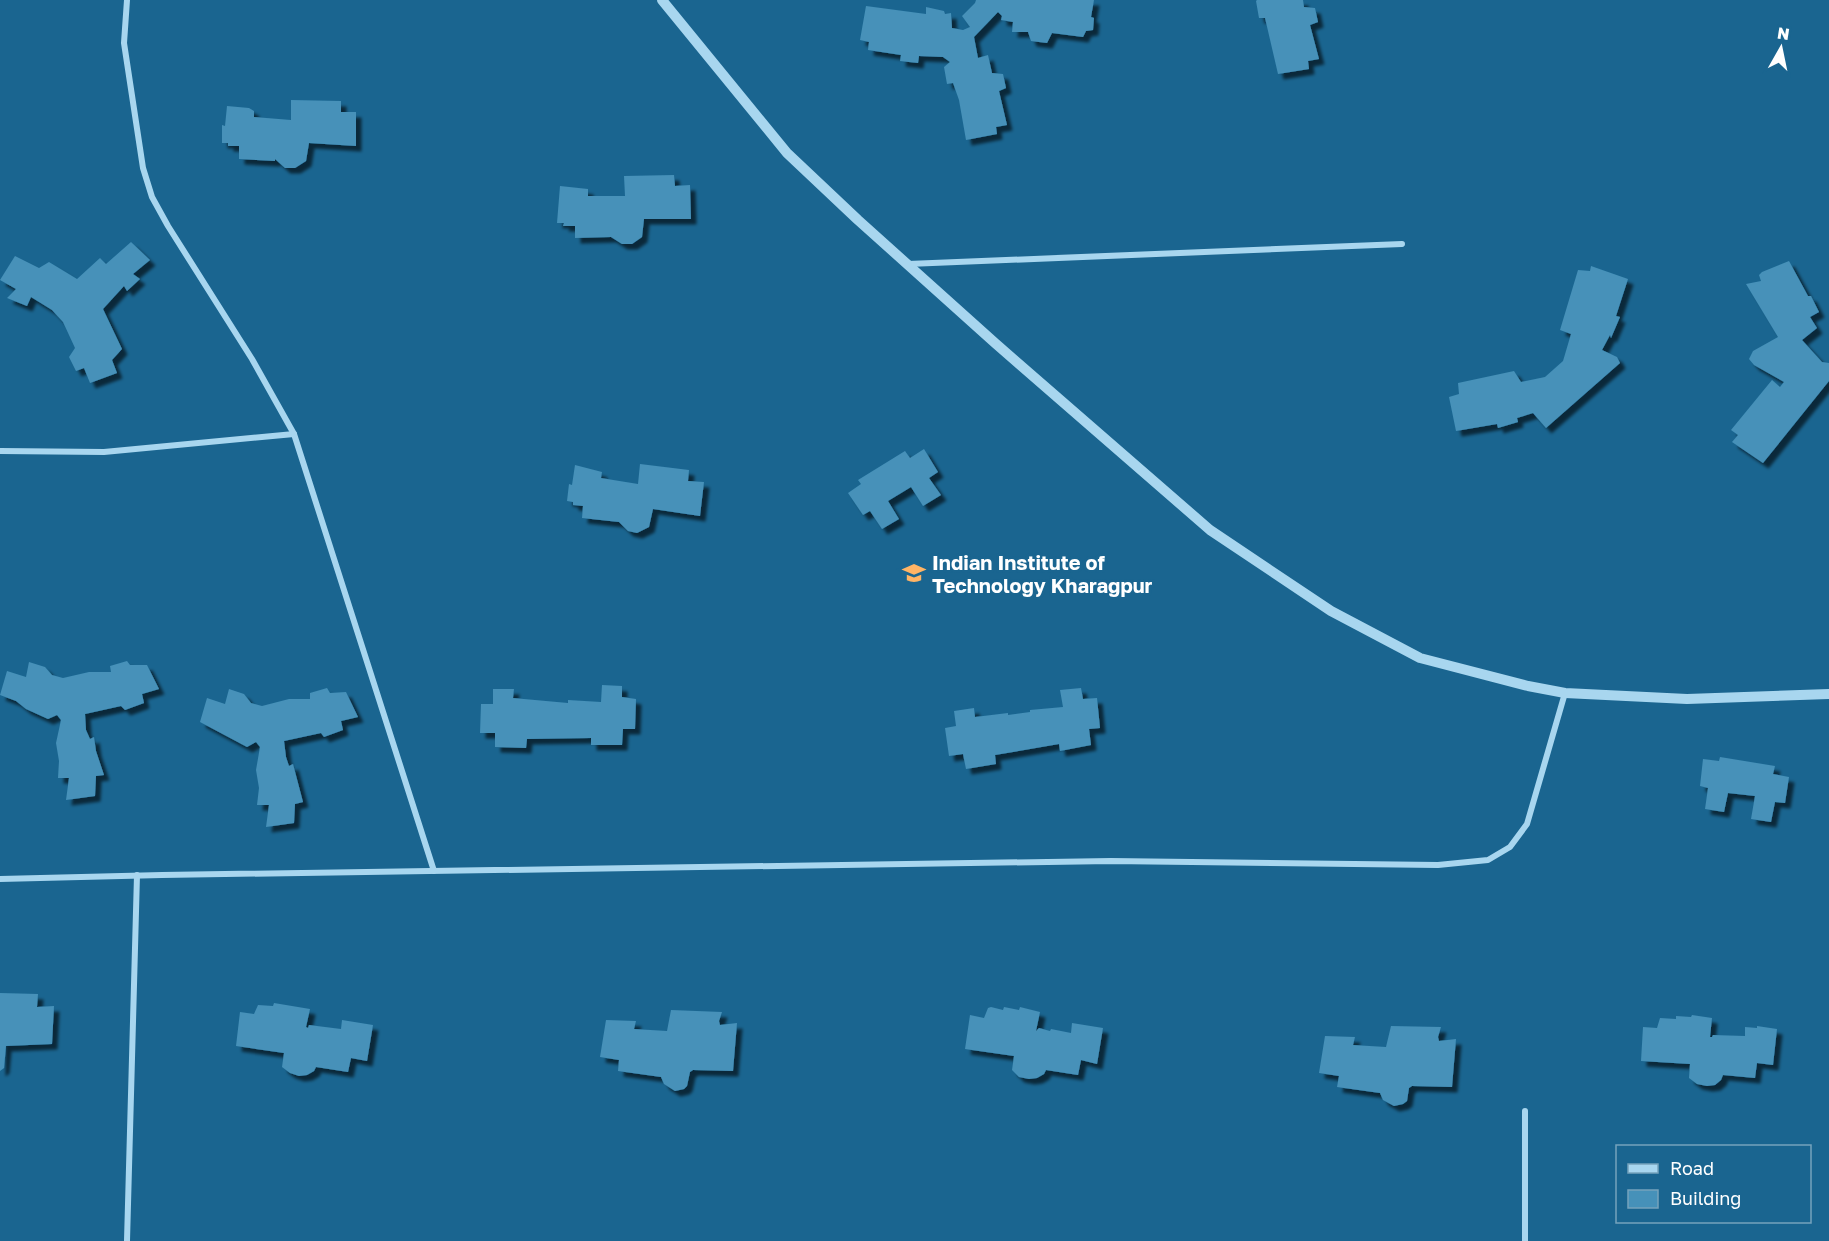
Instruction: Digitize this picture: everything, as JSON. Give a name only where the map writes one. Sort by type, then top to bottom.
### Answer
[{"type":"street","points":[[127,0],[124,42],[143,168],[152,197],[252,359],[294,434],[434,871]]},
{"type":"street","points":[[662,0],[787,153],[907,264],[1210,530],[1331,612],[1420,658],[1564,693],[1687,699],[1829,694]]},
{"type":"street","points":[[907,264],[1402,244]]},
{"type":"street","points":[[0,451],[104,452],[294,434]]},
{"type":"street","points":[[0,879],[1111,861],[1438,865],[1488,860],[1510,847],[1527,824],[1564,693]]},
{"type":"street","points":[[127,1241],[136,875]]},
{"type":"street","points":[[1525,1111],[1525,1241]]},
{"type":"building","points":[[976,0],[1094,0],[1091,17],[1094,18],[1093,30],[1086,31],[1083,37],[1052,33],[1047,43],[1031,41],[1028,32],[1012,32],[1013,22],[1001,20],[1002,16],[998,12],[974,37],[978,58],[988,55],[992,73],[1003,74],[1006,88],[999,91],[1007,125],[996,127],[997,134],[966,140],[959,100],[953,83],[947,84],[944,67],[950,62],[943,57],[919,56],[918,63],[900,61],[901,55],[868,50],[869,42],[860,40],[866,6],[926,14],[926,7],[944,11],[945,14],[951,13],[952,28],[963,30],[970,27],[962,16]]},
{"type":"building","points":[[1257,0],[1303,0],[1304,7],[1315,8],[1318,22],[1310,25],[1319,59],[1308,61],[1309,69],[1278,74],[1265,18],[1259,18]]},
{"type":"building","points":[[291,100],[341,101],[341,112],[356,112],[356,146],[309,143],[306,161],[295,168],[285,168],[275,159],[275,161],[239,159],[239,146],[228,146],[228,143],[222,143],[222,125],[225,126],[227,106],[249,108],[254,111],[254,117],[291,120]]},
{"type":"building","points":[[674,175],[675,186],[690,185],[691,219],[644,219],[642,237],[632,244],[622,244],[611,237],[575,238],[575,226],[563,226],[564,223],[557,223],[560,186],[588,189],[588,196],[625,196],[624,176]]},
{"type":"building","points":[[131,242],[150,260],[133,274],[140,279],[127,291],[124,286],[103,309],[122,349],[112,360],[117,373],[90,383],[84,368],[76,371],[69,357],[75,348],[63,322],[52,310],[31,297],[27,306],[7,298],[16,289],[0,280],[15,256],[39,268],[49,262],[77,279],[100,258],[106,264]]},
{"type":"building","points":[[1789,261],[1819,312],[1810,317],[1817,328],[1802,340],[1822,362],[1829,363],[1829,381],[1763,463],[1732,442],[1738,435],[1731,430],[1772,380],[1780,387],[1784,382],[1754,365],[1749,359],[1753,351],[1778,337],[1746,284],[1761,281],[1759,275],[1762,272]]},
{"type":"building","points":[[1591,266],[1628,279],[1616,316],[1620,317],[1611,338],[1610,335],[1602,350],[1617,357],[1620,363],[1546,428],[1533,413],[1517,418],[1518,422],[1498,428],[1497,424],[1456,431],[1449,397],[1459,394],[1458,383],[1514,371],[1521,382],[1545,377],[1563,361],[1571,334],[1560,330],[1578,270],[1590,271]]},
{"type":"building","points":[[924,449],[938,472],[929,478],[941,495],[923,506],[911,487],[888,501],[899,519],[882,529],[870,511],[863,515],[848,493],[861,484],[858,480],[905,451],[910,458]]},
{"type":"building","points":[[640,464],[689,470],[688,481],[704,482],[700,516],[653,509],[649,527],[637,533],[628,531],[619,522],[582,518],[583,506],[573,505],[573,502],[567,501],[575,465],[602,472],[601,478],[638,484]]},
{"type":"building","points":[[127,661],[130,665],[147,665],[159,689],[142,694],[144,703],[125,710],[121,706],[85,714],[86,730],[90,739],[94,737],[104,775],[96,776],[95,796],[66,800],[69,778],[58,778],[59,761],[56,743],[61,720],[57,715],[48,719],[0,695],[7,671],[26,677],[29,662],[45,667],[52,675],[63,678],[89,672],[111,672],[110,666]]},
{"type":"building","points":[[602,685],[622,686],[622,697],[636,699],[635,729],[623,729],[622,745],[591,745],[591,738],[527,739],[526,748],[495,747],[495,733],[480,733],[481,704],[493,704],[493,689],[514,689],[513,698],[568,703],[568,700],[601,702]]},
{"type":"building","points":[[327,688],[330,693],[346,692],[358,717],[341,721],[343,730],[324,737],[321,733],[284,741],[286,757],[289,766],[293,764],[303,802],[295,804],[294,823],[266,827],[269,805],[257,805],[259,788],[256,770],[260,747],[256,742],[247,747],[200,722],[207,698],[225,704],[229,689],[244,694],[251,703],[262,706],[289,699],[310,699],[310,693]]},
{"type":"building","points":[[1081,688],[1083,699],[1097,698],[1100,728],[1089,729],[1091,745],[1060,751],[1059,744],[995,755],[996,764],[966,769],[963,754],[949,756],[945,728],[956,726],[954,711],[974,708],[975,717],[1063,707],[1060,690]]},
{"type":"building","points":[[1720,757],[1775,766],[1773,774],[1789,777],[1785,803],[1775,802],[1771,822],[1751,819],[1755,796],[1728,793],[1724,812],[1705,809],[1708,788],[1700,786],[1703,759],[1719,761]]},
{"type":"building","points":[[0,993],[38,994],[37,1007],[54,1006],[52,1044],[6,1046],[4,1068],[0,1071]]},
{"type":"building","points":[[274,1003],[310,1009],[306,1027],[308,1028],[309,1025],[341,1029],[342,1020],[373,1025],[367,1061],[351,1058],[348,1072],[316,1067],[307,1075],[299,1076],[282,1067],[284,1053],[236,1046],[240,1012],[254,1014],[258,1005],[273,1006]]},
{"type":"building","points":[[1020,1007],[1040,1012],[1036,1031],[1039,1028],[1071,1033],[1072,1023],[1103,1028],[1097,1064],[1081,1060],[1078,1075],[1046,1070],[1037,1078],[1029,1079],[1019,1077],[1012,1070],[1014,1056],[965,1049],[970,1015],[984,1018],[988,1008],[1019,1010]]},
{"type":"building","points":[[671,1010],[722,1012],[720,1025],[737,1023],[733,1071],[693,1070],[690,1072],[687,1086],[675,1091],[664,1084],[661,1077],[618,1071],[619,1060],[600,1057],[606,1020],[636,1021],[634,1029],[667,1031]]},
{"type":"building","points":[[1692,1015],[1712,1018],[1710,1037],[1713,1035],[1745,1036],[1745,1027],[1777,1029],[1773,1065],[1757,1063],[1755,1078],[1723,1075],[1715,1085],[1707,1086],[1697,1084],[1689,1078],[1690,1064],[1641,1061],[1643,1027],[1657,1028],[1660,1018],[1676,1019],[1676,1016],[1691,1017]]},
{"type":"building","points":[[1391,1026],[1441,1027],[1439,1041],[1456,1039],[1452,1087],[1412,1086],[1409,1088],[1407,1101],[1394,1106],[1383,1100],[1380,1093],[1337,1087],[1339,1076],[1319,1073],[1325,1036],[1355,1037],[1353,1045],[1386,1047]]},
{"type":"place","name":"Indian Institute of Technology Kharagpur","points":[[914,573]]}]
